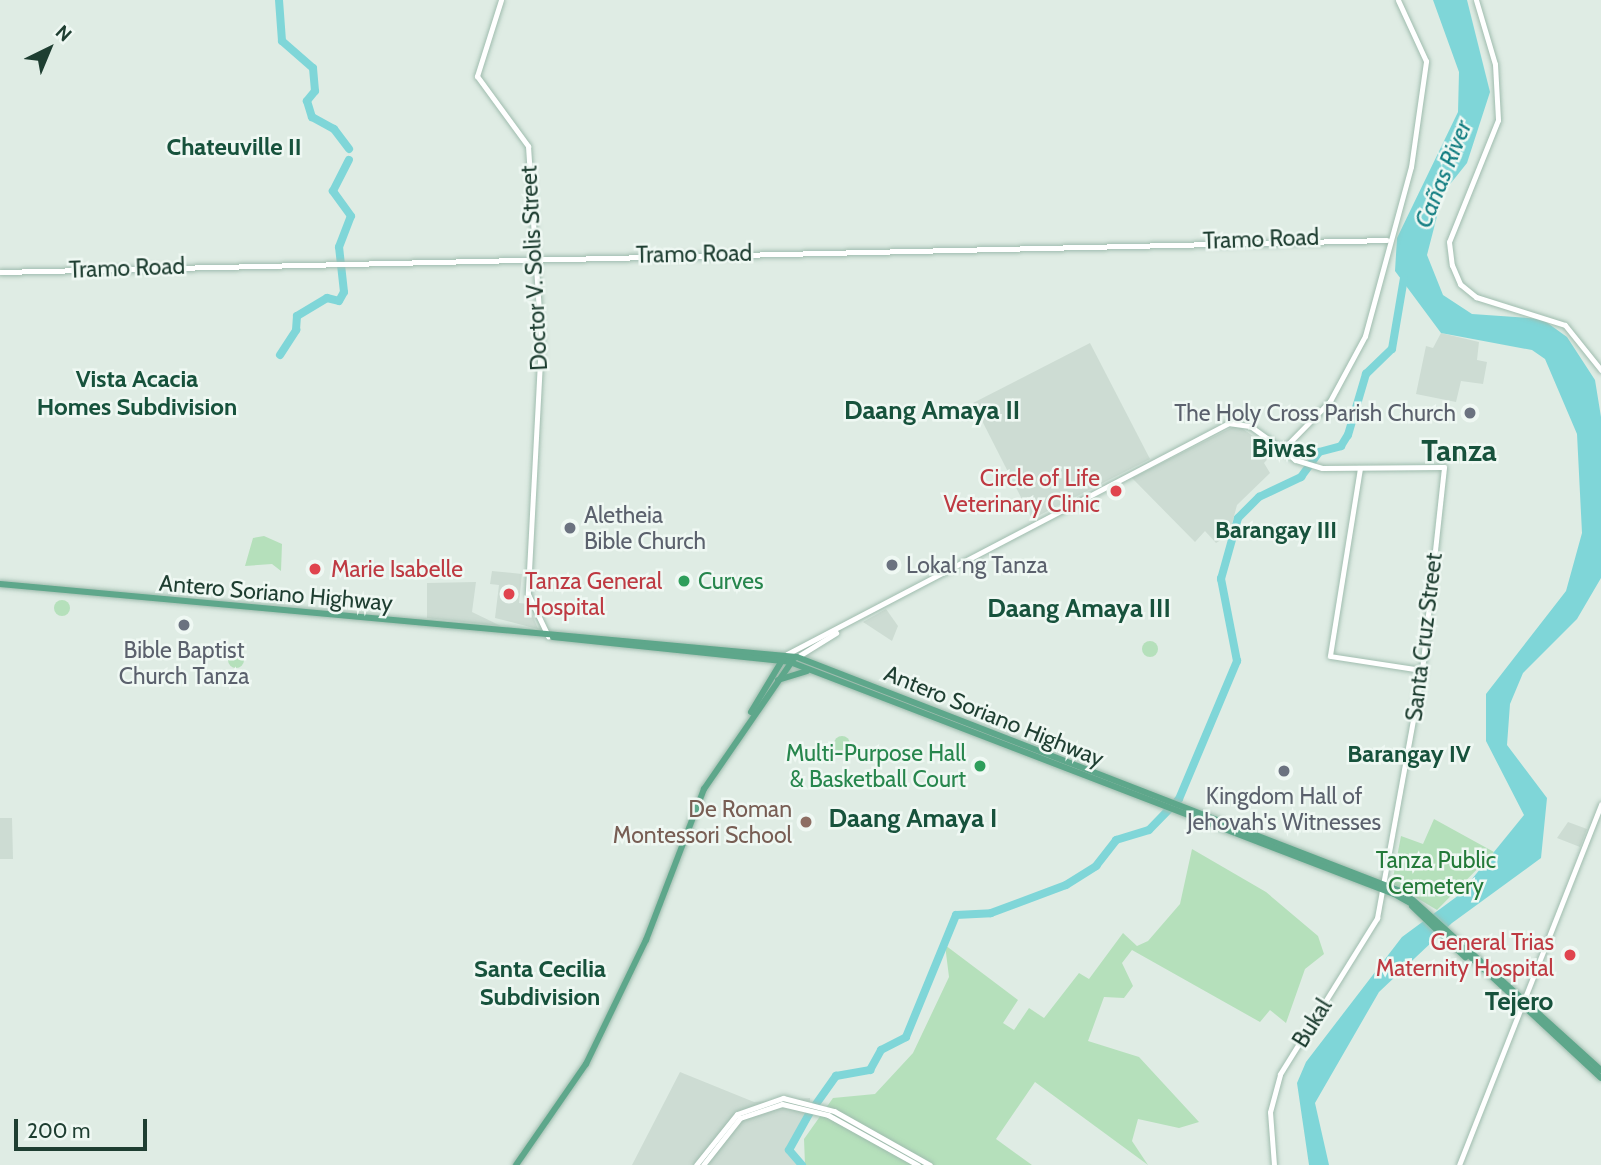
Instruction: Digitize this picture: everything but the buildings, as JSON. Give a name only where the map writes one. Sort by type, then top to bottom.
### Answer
[{"type":"main road","name":"Antero Soriano Highway","points":[[0,584],[781,660],[1160,802]]},
{"type":"main road","name":"Antero Soriano Highway","points":[[548,636],[788,654],[1179,810],[1384,887],[1410,900],[1601,1078]]},
{"type":"main road","points":[[516,1165],[586,1064],[646,940],[697,803],[771,682],[781,660],[788,654]]},
{"type":"main road","points":[[771,682],[797,657]]},
{"type":"main road","points":[[755,658],[768,666],[771,682]]},
{"type":"main road","points":[[771,682],[811,671]]},
{"type":"main road","name":"Antero Soriano Highway","points":[[1420,910],[1443,940],[1471,957]]},
{"type":"main road","name":"Antero Soriano Highway","points":[[1519,1002],[1601,1069]]},
{"type":"street","name":"Doctor V. Solis Street","points":[[501,0],[477,76],[523,130],[528,146],[532,259],[541,342],[528,594],[548,636]]},
{"type":"street","points":[[1284,448],[1326,405],[1357,354],[1375,311],[1387,240],[1423,120],[1426,80],[1420,38],[1398,0]]},
{"type":"street","points":[[1476,0],[1495,64],[1498,120],[1449,242],[1452,265],[1460,284],[1476,297],[1565,325],[1601,370]]},
{"type":"street","name":"Tramo Road","points":[[0,272],[1387,240]]},
{"type":"street","points":[[788,654],[1228,423],[1246,425],[1284,448],[1300,462],[1315,466],[1360,468],[1330,656],[1422,670]]},
{"type":"street","name":"Santa Cruz Street","points":[[1360,468],[1444,467],[1422,670],[1384,887]]},
{"type":"street","points":[[797,657],[842,628]]},
{"type":"street","points":[[1459,1165],[1519,1002],[1601,804]]},
{"type":"street","name":"Bukal","points":[[1275,1165],[1270,1112],[1280,1074],[1374,929],[1384,887]]},
{"type":"street","points":[[696,1165],[714,1135],[744,1109],[783,1098],[822,1109],[930,1165]]},
{"type":"street","points":[[703,1165],[718,1139],[747,1114],[782,1104],[808,1105]]},
{"type":"street","points":[[822,1109],[918,1165]]},
{"type":"shaded area","points":[[1441,333],[1479,342],[1477,360],[1487,362],[1483,384],[1461,381],[1456,402],[1416,394],[1426,346],[1433,348]]},
{"type":"shaded area","points":[[1090,343],[1150,459],[1032,519],[973,403]]},
{"type":"shaded area","points":[[1237,425],[1275,451],[1264,463],[1270,473],[1237,505],[1229,535],[1216,543],[1205,531],[1195,542],[1132,478]]},
{"type":"shaded area","name":"Tanza General Hospital","points":[[492,571],[522,574],[519,603],[528,604],[538,629],[495,618],[499,585],[490,584]]},
{"type":"shaded area","points":[[476,582],[472,612],[501,626],[427,618],[427,583]]},
{"type":"shaded area","points":[[886,609],[898,626],[892,641],[863,622]]},
{"type":"shaded area","points":[[0,818],[12,818],[13,859],[0,859]]},
{"type":"shaded area","points":[[1568,822],[1587,829],[1580,847],[1557,838]]},
{"type":"shaded area","points":[[680,1072],[754,1102],[810,1098],[810,1112],[789,1150],[802,1165],[632,1165]]},
{"type":"green space","points":[[1456,444],[1462,447],[1465,453],[1462,459],[1456,462],[1450,459],[1447,453],[1450,447]]},
{"type":"green space","points":[[264,536],[282,544],[281,571],[272,564],[245,566],[253,538]]},
{"type":"green space","points":[[62,600],[68,602],[68,614],[62,616],[56,614],[54,608],[56,602]]},
{"type":"green space","points":[[1150,641],[1156,643],[1156,655],[1150,657],[1144,655],[1142,649],[1144,643]]},
{"type":"green space","points":[[236,652],[244,660],[236,668],[228,660]]},
{"type":"green space","points":[[842,736],[848,738],[848,750],[842,752],[836,750],[834,744],[836,738]]},
{"type":"green space","points":[[826,744],[832,744],[837,752],[835,758],[826,760],[821,755],[821,749]]},
{"type":"green space","name":"Tanza Public Cemetery","points":[[1434,819],[1494,852],[1437,910],[1392,883],[1401,836],[1423,844]]},
{"type":"green space","points":[[1192,849],[1266,892],[1318,936],[1324,954],[1305,969],[1286,1023],[1270,1010],[1260,1022],[1132,950],[1122,963],[1133,986],[1124,998],[1104,997],[1088,1041],[1139,1057],[1199,1122],[1179,1128],[1138,1119],[1132,1141],[1148,1165],[1035,1082],[996,1139],[1032,1165],[805,1165],[804,1139],[833,1098],[875,1094],[913,1053],[949,977],[945,945],[1018,1000],[1003,1023],[1014,1030],[1029,1008],[1044,1018],[1079,973],[1089,979],[1123,933],[1137,946],[1148,941],[1180,904]]},
{"type":"water","name":"Cañas River","points":[[1433,0],[1467,0],[1490,92],[1467,163],[1443,193],[1427,255],[1443,295],[1472,314],[1542,319],[1567,337],[1595,380],[1601,417],[1601,578],[1577,619],[1523,673],[1510,704],[1507,745],[1547,798],[1541,858],[1452,923],[1379,992],[1315,1103],[1329,1165],[1309,1165],[1297,1083],[1306,1062],[1402,937],[1459,895],[1524,815],[1486,741],[1486,694],[1566,591],[1582,533],[1577,434],[1545,359],[1532,350],[1441,333],[1395,271],[1397,238],[1458,112],[1459,72]]},
{"type":"waterway","points":[[279,0],[282,41],[313,68],[315,91],[307,101],[312,117],[334,129],[349,149]]},
{"type":"waterway","points":[[280,355],[296,330],[297,316],[327,298],[339,301],[344,292],[339,247],[351,216],[333,191],[349,160]]},
{"type":"waterway","points":[[802,1165],[789,1150],[809,1114],[836,1076],[870,1070],[881,1050],[906,1037],[956,915],[991,913],[1066,885],[1096,866],[1116,840],[1149,830],[1179,799],[1237,661],[1221,579],[1238,518],[1259,497],[1301,477],[1319,452],[1341,446],[1348,435],[1366,374],[1392,349],[1404,278]]},
{"type":"place","name":"The Holy Cross Parish Church","points":[[1470,413]]},
{"type":"place","name":"Circle of Life Veterinary Clinic","points":[[1116,491]]},
{"type":"place","name":"Aletheia Bible Church","points":[[570,528]]},
{"type":"place","name":"Lokal ng Tanza","points":[[892,565]]},
{"type":"place","name":"Marie Isabelle","points":[[315,569]]},
{"type":"place","name":"Curves","points":[[684,581]]},
{"type":"place","name":"Tanza General Hospital","points":[[509,594]]},
{"type":"place","name":"Bible Baptist Church Tanza","points":[[184,625]]},
{"type":"place","name":"Multi-Purpose Hall & Basketball Court","points":[[980,766]]},
{"type":"place","name":"Kingdom Hall of Jehovah's Witnesses","points":[[1284,771]]},
{"type":"place","name":"De Roman Montessori School","points":[[806,822]]},
{"type":"place","name":"General Trias Maternity Hospital","points":[[1570,955]]},
{"type":"district","name":"Chateuville II","points":[[234,147]]},
{"type":"district","name":"Vista Acacia Homes Subdivision","points":[[137,393]]},
{"type":"district","name":"Daang Amaya II","points":[[932,411]]},
{"type":"district","name":"Biwas","points":[[1284,449]]},
{"type":"district","name":"Tanza","points":[[1459,451]]},
{"type":"district","name":"Barangay III","points":[[1276,530]]},
{"type":"district","name":"Daang Amaya III","points":[[1079,609]]},
{"type":"district","name":"Barangay IV","points":[[1409,754]]},
{"type":"district","name":"Daang Amaya I","points":[[913,819]]},
{"type":"district","name":"Santa Cecilia Subdivision","points":[[540,983]]},
{"type":"district","name":"Tejero","points":[[1519,1002]]}]
